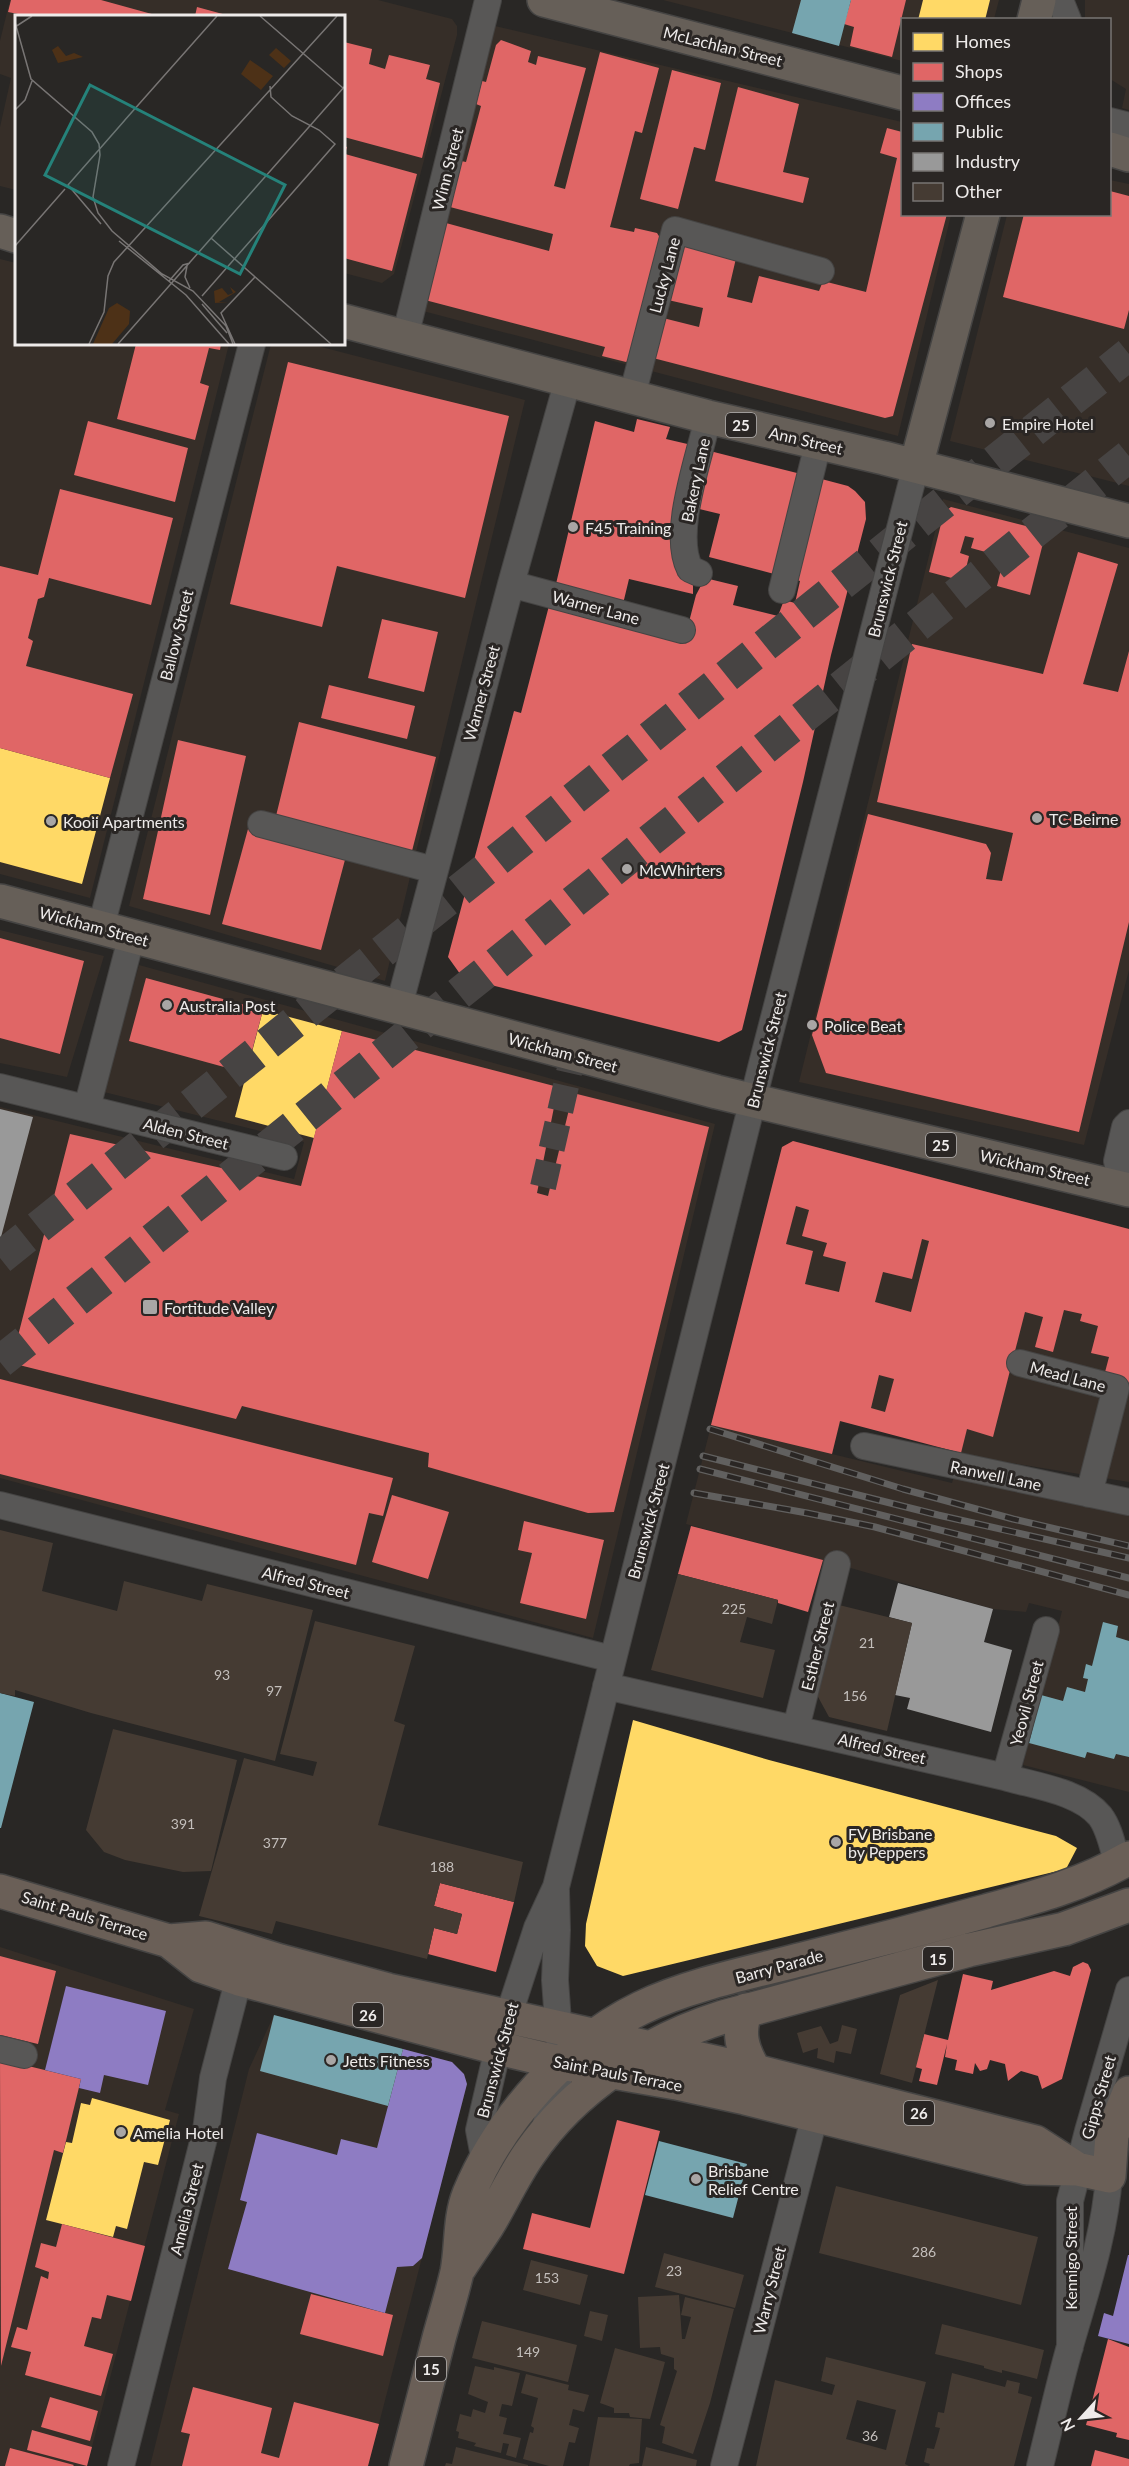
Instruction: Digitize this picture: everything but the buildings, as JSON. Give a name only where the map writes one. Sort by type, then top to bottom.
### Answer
[{"type":"highway","name":"Barry Parade","points":[[485,2162],[506,2129],[561,2063],[596,2035],[640,2009],[762,1969],[887,1938],[1059,1890],[1123,1861]]},
{"type":"highway","name":"Saint Pauls Terrace","points":[[0,1891],[169,1941],[201,1966],[243,1965],[388,1990],[652,2047],[1035,2142],[1077,2169]]},
{"type":"highway","name":"Barry Parade","points":[[652,2047],[693,2027],[746,2010],[969,1950],[1064,1929],[1128,1910]]},
{"type":"highway","name":"Saint Pauls Terrace","points":[[243,1965],[498,2048],[610,2073],[676,2083],[1027,2168],[1077,2169],[1119,2178]]},
{"type":"highway","points":[[746,2010],[741,2025],[741,2038],[743,2050],[755,2071]]},
{"type":"highway","name":"Brunswick Street","points":[[457,2271],[538,2141],[573,2102],[610,2073],[652,2047]]},
{"type":"highway","name":"Gipps Street","points":[[1119,2178],[1112,2135],[1129,2092]]},
{"type":"highway","name":"Brunswick Street","points":[[406,2466],[457,2271],[463,2211],[485,2162]]},
{"type":"main road","name":"McLachlan Street","points":[[544,0],[901,92]]},
{"type":"main road","points":[[1034,18],[1039,0]]},
{"type":"main road","points":[[1111,149],[1129,154]]},
{"type":"main road","name":"Brunswick Street","points":[[916,466],[982,216]]},
{"type":"main road","points":[[0,231],[15,236]]},
{"type":"main road","name":"Ann Street","points":[[345,321],[708,417],[916,466],[1129,522]]},
{"type":"main road","name":"Wickham Street","points":[[0,901],[753,1101],[1123,1174]]},
{"type":"street","name":"Winn Street","points":[[405,337],[488,0]]},
{"type":"street","points":[[1060,0],[1067,18]]},
{"type":"street","points":[[1111,121],[1129,126]]},
{"type":"street","name":"Lucky Lane","points":[[632,396],[675,230],[821,271]]},
{"type":"street","name":"Ballow Street","points":[[116,931],[252,345]]},
{"type":"street","name":"Warner Street","points":[[399,1006],[511,584],[568,380]]},
{"type":"street","name":"Bakery Lane","points":[[699,573],[690,569],[684,549],[686,508],[708,417]]},
{"type":"street","points":[[782,590],[818,444]]},
{"type":"street","name":"Brunswick Street","points":[[485,2162],[479,2130],[498,2048],[541,1917],[556,1887],[753,1101],[916,466]]},
{"type":"street","name":"Warner Lane","points":[[511,584],[682,630]]},
{"type":"street","points":[[261,825],[434,870]]},
{"type":"street","points":[[87,1108],[116,931]]},
{"type":"street","name":"Alden Street","points":[[0,1087],[284,1157]]},
{"type":"street","points":[[1123,1174],[1117,1161],[1125,1127],[1129,1123]]},
{"type":"street","name":"Mead Lane","points":[[1020,1363],[1116,1388],[1089,1494]]},
{"type":"street","name":"Ranwell Lane","points":[[864,1446],[1129,1502]]},
{"type":"street","name":"Alfred Street","points":[[0,1505],[612,1659]]},
{"type":"street","name":"Esther Street","points":[[796,1728],[837,1564]]},
{"type":"street","name":"Yeovil Street","points":[[1005,1777],[1046,1630]]},
{"type":"street","name":"Alfred Street","points":[[606,1686],[1005,1777],[1066,1795],[1092,1809],[1104,1824],[1123,1861]]},
{"type":"street","name":"Brunswick Street","points":[[538,2141],[555,2098],[561,2063],[555,1980],[556,1887]]},
{"type":"street","name":"Amelia Street","points":[[120,2466],[206,2130],[213,2078],[243,1965]]},
{"type":"street","name":"Gipps Street","points":[[1077,2169],[1129,1990]]},
{"type":"street","name":"Warry Street","points":[[724,2466],[815,2115]]},
{"type":"street","name":"Kennigo Street","points":[[1070,2347],[1069,2208],[1077,2169]]},
{"type":"street","name":"Kennigo Street","points":[[1040,2466],[1070,2347],[1119,2178]]},
{"type":"shaded area","points":[[10,0],[378,0],[452,19],[457,26],[457,35],[394,274],[382,283],[345,273],[345,15],[15,15],[15,190],[0,186],[0,127],[11,78],[0,74],[0,41]]},
{"type":"shaded area","points":[[663,0],[999,0],[994,18],[901,18],[901,61]]},
{"type":"shaded area","points":[[1085,0],[1129,0],[1129,110],[1122,108],[1126,89],[1111,80],[1111,18],[1085,18]]},
{"type":"shaded area","points":[[495,26],[901,122],[901,216],[951,216],[898,436],[423,311]]},
{"type":"shaded area","points":[[1111,180],[1129,184],[1129,486],[950,441],[1007,216],[1111,216]]},
{"type":"shaded area","points":[[0,259],[15,263],[15,345],[229,345],[90,898],[0,874]]},
{"type":"shaded area","points":[[271,345],[314,345],[525,400],[385,981],[129,906]]},
{"type":"shaded area","points":[[943,499],[1129,548],[1129,970],[1084,1145],[799,1082]]},
{"type":"shaded area","points":[[0,930],[104,956],[67,1077],[0,1063]]},
{"type":"shaded area","points":[[139,965],[715,1124],[593,1638],[0,1478],[0,1107],[294,1179],[304,1142],[104,1092]]},
{"type":"shaded area","points":[[793,1141],[1129,1229],[1129,1482],[987,1459],[841,1421],[832,1454],[952,1483],[954,1476],[1082,1506],[1129,1514],[1129,1792],[1023,1765],[1062,1611],[1029,1603],[1026,1612],[993,1609],[823,1560],[686,1524],[782,1147]]},
{"type":"shaded area","points":[[0,1947],[194,2009],[165,2110],[179,2114],[87,2466],[0,2466]]},
{"type":"shaded area","points":[[274,2015],[452,2062],[464,2074],[467,2084],[368,2466],[150,2466],[249,2069]]},
{"type":"tunnel","points":[[0,1258],[1129,354]]},
{"type":"tunnel","points":[[0,1362],[1129,456]]},
{"type":"tunnel","points":[[543,1187],[573,1055]]},
{"type":"railway","points":[[710,1429],[903,1489],[1013,1519],[1129,1546]]},
{"type":"railway","points":[[703,1456],[938,1515],[1129,1558]]},
{"type":"railway","points":[[700,1469],[1129,1578]]},
{"type":"railway","points":[[694,1493],[875,1527],[1129,1595]]},
{"type":"place","name":"Empire Hotel","points":[[990,423]]},
{"type":"place","name":"F45 Training","points":[[573,527]]},
{"type":"place","name":"TC Beirne","points":[[1037,818]]},
{"type":"place","name":"Kooii Apartments","points":[[51,821]]},
{"type":"place","name":"McWhirters","points":[[627,869]]},
{"type":"place","name":"Australia Post","points":[[167,1005]]},
{"type":"place","name":"Police Beat","points":[[812,1025]]},
{"type":"place","name":"Fortitude Valley","points":[[150,1307]]},
{"type":"place","name":"FV Brisbane by Peppers","points":[[836,1842]]},
{"type":"place","name":"Jetts Fitness","points":[[331,2060]]},
{"type":"place","name":"Amelia Hotel","points":[[121,2132]]},
{"type":"place","name":"Brisbane Relief Centre","points":[[696,2179]]}]
